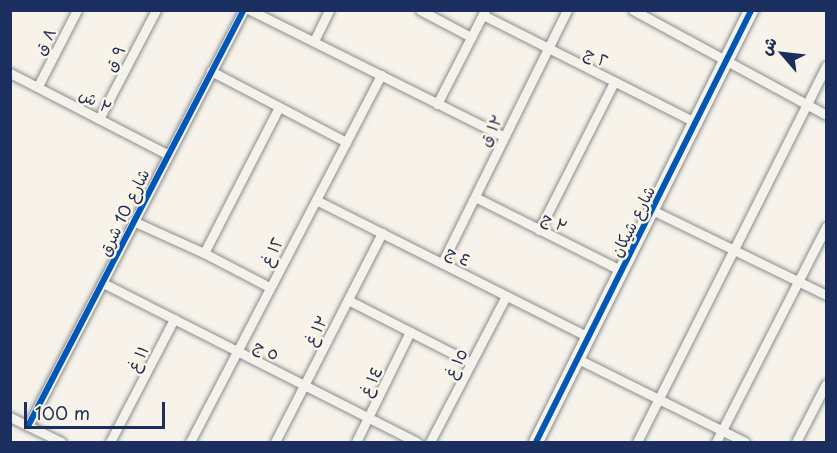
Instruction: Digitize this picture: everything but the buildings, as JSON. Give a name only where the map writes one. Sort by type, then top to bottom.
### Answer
[{"type":"street","name":"٨ ق","points":[[38,86],[77,10]]},
{"type":"street","name":"٩ ق","points":[[99,119],[156,10]]},
{"type":"street","name":"شارع 10 شرق","points":[[28,426],[167,154],[244,10]]},
{"type":"street","points":[[250,10],[503,136]]},
{"type":"street","points":[[314,41],[329,10]]},
{"type":"street","points":[[420,10],[471,37]]},
{"type":"street","name":"١٣ ق","points":[[442,263],[567,10]]},
{"type":"street","points":[[633,10],[648,14],[727,61],[826,115]]},
{"type":"street","name":"شارع شيكان","points":[[537,442],[751,10]]},
{"type":"street","points":[[437,104],[484,13]]},
{"type":"street","name":"٢ ج","points":[[484,13],[697,123]]},
{"type":"street","points":[[636,442],[826,66]]},
{"type":"street","points":[[211,71],[346,142]]},
{"type":"street","name":"٣ ش","points":[[10,73],[167,154]]},
{"type":"street","name":"١٢ غ","points":[[190,442],[381,75]]},
{"type":"street","points":[[539,230],[614,82]]},
{"type":"street","points":[[204,254],[279,107]]},
{"type":"street","name":"٣ ج","points":[[475,197],[622,271]]},
{"type":"street","name":"٤ ج","points":[[316,200],[588,337]]},
{"type":"street","points":[[652,210],[826,295]]},
{"type":"street","points":[[133,221],[269,287]]},
{"type":"street","points":[[716,442],[826,226]]},
{"type":"street","name":"١٣ غ","points":[[274,442],[382,233]]},
{"type":"street","name":"٥ ج","points":[[103,283],[417,442]]},
{"type":"street","name":"١٥ غ","points":[[430,442],[506,296]]},
{"type":"street","points":[[348,300],[471,363]]},
{"type":"street","name":"١١ غ","points":[[110,442],[174,319]]},
{"type":"street","name":"١٤ غ","points":[[356,442],[410,332]]},
{"type":"street","points":[[578,359],[745,442]]},
{"type":"street","points":[[796,442],[826,384]]},
{"type":"street","points":[[10,417],[61,442]]},
{"type":"cycle path","points":[[28,426],[244,10]]},
{"type":"cycle path","points":[[536,442],[751,10]]}]
